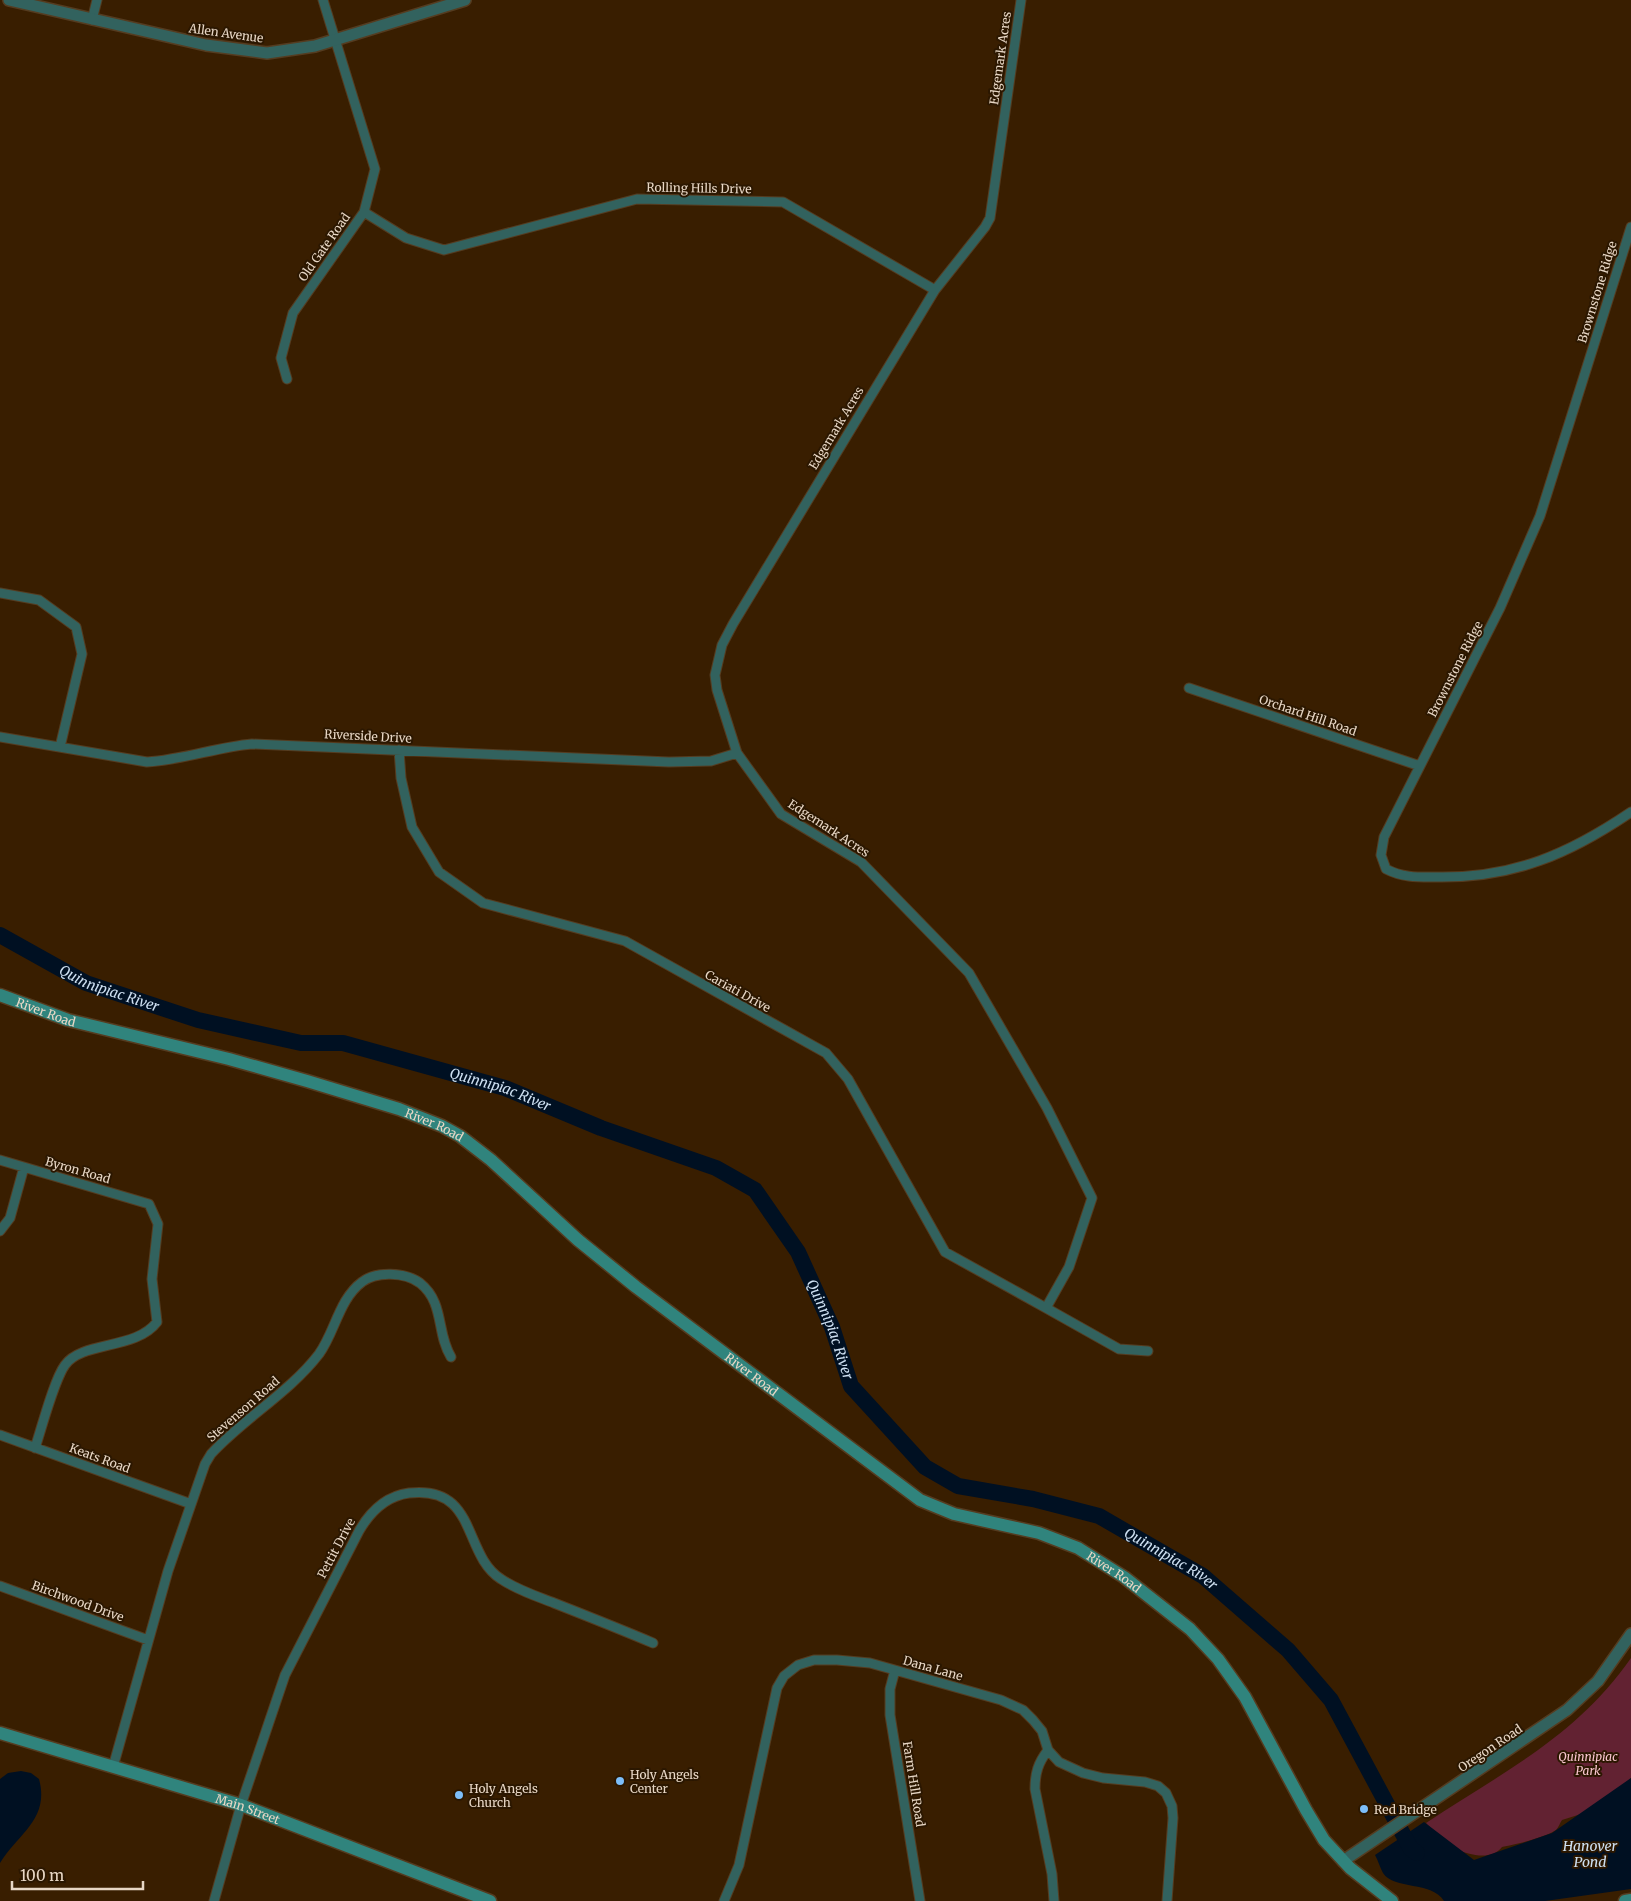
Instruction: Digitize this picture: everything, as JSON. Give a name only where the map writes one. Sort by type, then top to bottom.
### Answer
[{"type":"main road","name":"River Road","points":[[0,995],[52,1015],[229,1059],[380,1104],[427,1120],[460,1136],[491,1160],[578,1240],[636,1287],[920,1500],[954,1514],[1061,1540],[1099,1560],[1167,1610],[1206,1645],[1232,1677],[1258,1719],[1313,1822],[1342,1861],[1392,1901]]},
{"type":"main road","name":"Main Street","points":[[0,1733],[241,1805],[490,1901]]},
{"type":"main road","points":[[1625,1901],[1631,1900]]},
{"type":"street","name":"Allen Avenue","points":[[9,0],[92,20],[245,52],[267,53],[302,49],[465,0]]},
{"type":"street","points":[[92,20],[97,0]]},
{"type":"street","name":"Old Gate Road","points":[[287,379],[281,358],[293,313],[364,212],[375,169],[324,0]]},
{"type":"street","name":"Edgemark Acres","points":[[1021,0],[990,218],[986,227],[935,290],[722,645],[715,674],[717,690],[737,753],[781,814],[861,862],[969,973],[1047,1108],[1092,1198],[1070,1267],[1046,1308]]},
{"type":"street","name":"Rolling Hills Drive","points":[[364,212],[406,238],[444,250],[637,199],[784,202],[935,290]]},
{"type":"street","name":"Brownstone Ridge","points":[[1631,227],[1540,516],[1500,608],[1384,837],[1380,855],[1386,869],[1400,876],[1463,877],[1510,871],[1555,856],[1600,833],[1631,812]]},
{"type":"street","points":[[0,593],[39,600],[76,627],[82,654],[60,747]]},
{"type":"street","name":"Orchard Hill Road","points":[[1189,688],[1420,766]]},
{"type":"street","name":"Riverside Drive","points":[[0,737],[147,762],[165,761],[235,745],[252,744],[678,762],[710,761],[737,753]]},
{"type":"street","name":"Cariati Drive","points":[[399,750],[401,778],[412,827],[439,872],[483,903],[624,941],[826,1053],[848,1080],[945,1252],[1046,1308]]},
{"type":"street","name":"Byron Road","points":[[0,1160],[149,1204],[158,1224],[152,1280],[157,1322],[150,1331],[80,1354],[66,1364],[35,1448]]},
{"type":"street","points":[[0,1231],[10,1218],[24,1167]]},
{"type":"street","name":"Stevenson Road","points":[[113,1767],[168,1571],[191,1504],[211,1454],[304,1370],[320,1352],[350,1295],[362,1282],[376,1276],[405,1276],[418,1282],[429,1292],[437,1304],[442,1338],[451,1358]]},
{"type":"street","points":[[1046,1308],[1119,1348],[1148,1351]]},
{"type":"street","name":"Keats Road","points":[[0,1435],[191,1504]]},
{"type":"street","name":"Pettit Drive","points":[[214,1901],[241,1805],[279,1690],[292,1660],[367,1517],[389,1499],[402,1494],[418,1492],[432,1494],[446,1500],[458,1509],[466,1520],[481,1558],[500,1579],[653,1643]]},
{"type":"street","name":"Birchwood Drive","points":[[0,1586],[148,1640]]},
{"type":"street","name":"Oregon Road","points":[[1342,1861],[1567,1710],[1598,1681],[1631,1634]]},
{"type":"street","name":"Dana Lane","points":[[724,1901],[739,1865],[776,1688],[784,1676],[798,1665],[814,1660],[870,1663],[1012,1704],[1023,1710],[1042,1731],[1048,1750],[1059,1762],[1083,1773],[1103,1778],[1146,1782],[1158,1786],[1166,1793],[1172,1806],[1173,1818],[1167,1901]]},
{"type":"street","name":"Farm Hill Road","points":[[895,1670],[890,1689],[890,1715],[920,1901]]},
{"type":"street","points":[[1048,1750],[1040,1760],[1035,1775],[1035,1789],[1052,1874],[1054,1901]]},
{"type":"green space","name":"Quinnipiac Park","points":[[1631,1658],[1631,1778],[1612,1795],[1581,1814],[1562,1820],[1557,1829],[1551,1833],[1502,1847],[1492,1854],[1480,1856],[1451,1847],[1426,1823],[1537,1751],[1563,1731],[1587,1710]]},
{"type":"water","points":[[21,1771],[31,1773],[39,1779],[40,1805],[30,1825],[0,1863],[0,1779],[8,1773]]},
{"type":"water","name":"Hanover Pond","points":[[1631,1778],[1631,1889],[1545,1901],[1444,1901],[1431,1891],[1395,1882],[1388,1878],[1383,1873],[1375,1855],[1424,1822],[1474,1860],[1552,1833]]},
{"type":"waterway","name":"Quinnipiac River","points":[[0,935],[86,983],[198,1020],[301,1043],[343,1043],[505,1088],[601,1128],[716,1168],[755,1190],[798,1252],[832,1327],[851,1386],[925,1467],[958,1486],[1033,1499],[1099,1516],[1203,1576],[1288,1650],[1331,1700],[1411,1849],[1417,1853]]},
{"type":"place","name":"Holy Angels Center","points":[[620,1781]]},
{"type":"place","name":"Holy Angels Church","points":[[459,1795]]},
{"type":"place","name":"Red Bridge","points":[[1364,1809]]}]
